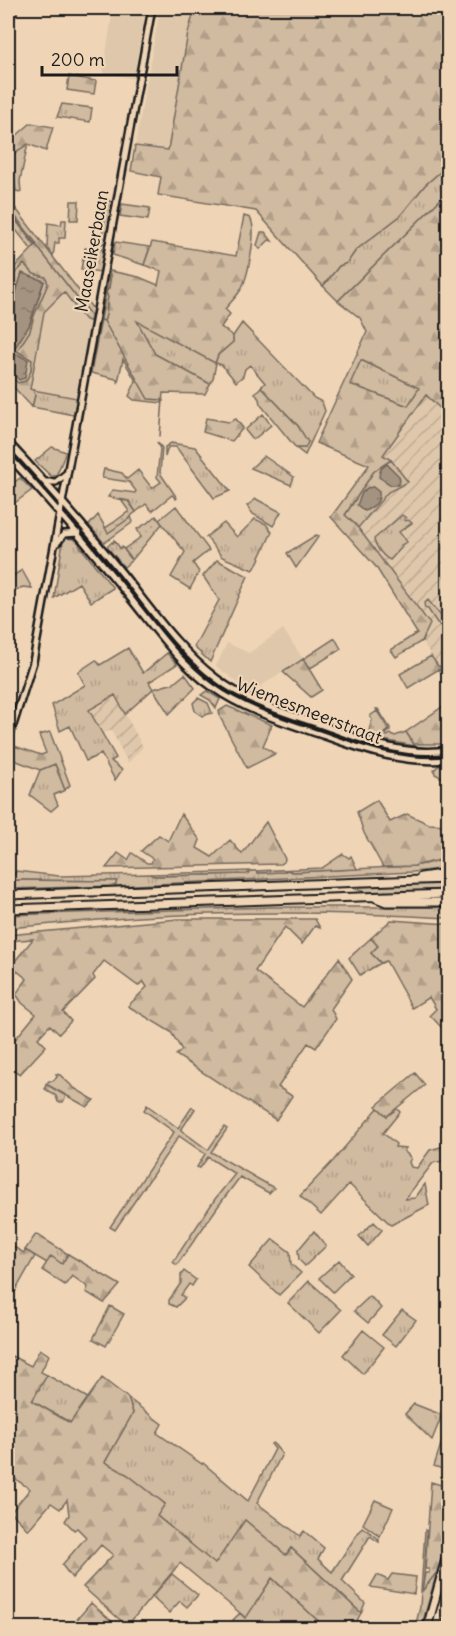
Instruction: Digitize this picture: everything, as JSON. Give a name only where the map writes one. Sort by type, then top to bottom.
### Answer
[{"type":"highway","points":[[398,881],[448,873]]},
{"type":"highway","points":[[8,895],[448,879]]},
{"type":"highway","points":[[8,909],[448,894]]},
{"type":"highway","points":[[373,897],[386,902],[448,902]]},
{"type":"highway","points":[[427,1629],[448,1552]]},
{"type":"highway","points":[[436,1629],[448,1586]]},
{"type":"main road","name":"Maaseikerbaan","points":[[8,741],[33,662],[153,8]]},
{"type":"main road","name":"Wiemesmeerstraat","points":[[8,442],[62,501],[182,646],[203,668],[223,683],[264,704],[368,742],[401,750],[428,752],[448,750]]},
{"type":"main road","name":"Wiemesmeerstraat","points":[[8,456],[78,533],[176,654],[204,681],[225,696],[260,712],[379,755],[412,760],[448,760]]},
{"type":"main road","points":[[45,482],[56,482],[66,473]]},
{"type":"main road","points":[[54,547],[64,534],[78,533]]},
{"type":"shaded area","points":[[113,8],[132,8],[144,17],[136,64],[136,79],[103,73]]},
{"type":"shaded area","points":[[160,8],[195,8],[188,33],[168,151],[135,146]]},
{"type":"shaded area","points":[[64,292],[84,319],[91,322],[77,398],[30,389],[44,312]]},
{"type":"shaded area","points":[[426,394],[448,416],[448,668],[438,666],[422,641],[430,624],[356,525],[390,460],[383,455]]},
{"type":"shaded area","points":[[283,629],[303,659],[253,691],[242,686],[216,666],[227,643],[249,653]]},
{"type":"shaded area","points":[[115,695],[143,747],[128,763],[111,730],[102,734],[89,710]]},
{"type":"green space","points":[[8,8],[19,8],[8,34]]},
{"type":"green space","points":[[195,8],[448,8],[448,165],[425,185],[400,216],[356,250],[347,263],[339,266],[323,286],[256,211],[158,195],[161,177],[131,171],[135,146],[168,150],[188,33]]},
{"type":"green space","points":[[69,76],[96,81],[94,94],[67,90]]},
{"type":"green space","points":[[62,104],[92,108],[90,122],[57,117]]},
{"type":"green space","points":[[31,123],[53,127],[46,151],[28,144],[8,157],[8,143]]},
{"type":"green space","points":[[28,143],[20,181],[21,192],[16,191],[14,178],[8,177],[8,157]]},
{"type":"green space","points":[[448,165],[448,192],[338,301],[323,286],[339,266],[347,263],[356,250],[400,216],[425,185]]},
{"type":"green space","points":[[448,192],[448,416],[426,395],[383,455],[391,460],[374,471],[345,515],[356,525],[430,624],[422,641],[396,657],[391,650],[417,633],[376,567],[331,517],[369,465],[316,443],[367,332],[360,318],[338,301]],"holes":[[[361,360],[419,388],[408,406],[350,384]]]},
{"type":"green space","points":[[108,200],[113,203],[106,242],[102,244],[98,243],[101,241]]},
{"type":"green space","points":[[10,201],[93,309],[91,322],[84,319],[64,292],[44,312],[30,389],[35,395],[32,407],[8,381],[8,375],[18,383],[26,381],[31,371],[32,360],[17,351],[30,331],[48,284],[46,277],[34,274],[24,264],[8,280],[8,274],[37,244],[8,207]]},
{"type":"green space","points":[[71,201],[79,201],[78,220],[70,220]]},
{"type":"green space","points":[[122,204],[150,208],[148,220],[120,216]]},
{"type":"green space","points":[[8,210],[35,246],[31,249],[8,220]]},
{"type":"green space","points":[[244,216],[250,218],[253,232],[249,266],[240,291],[225,309],[230,314],[221,327],[233,336],[233,342],[218,355],[215,363],[137,321],[155,354],[210,384],[205,394],[163,393],[162,403],[134,400],[129,396],[136,381],[123,359],[118,382],[116,379],[91,373],[110,271],[139,277],[158,285],[161,271],[144,265],[152,242],[236,256]]},
{"type":"green space","points":[[62,220],[66,220],[65,238],[59,238],[59,243],[55,243],[53,256],[47,248],[48,223],[61,225]]},
{"type":"green space","points":[[261,232],[265,232],[272,241],[269,240],[260,249],[257,245]]},
{"type":"green space","points":[[115,242],[150,247],[144,265],[113,255]]},
{"type":"green space","points":[[85,248],[102,249],[104,253],[100,272],[81,269]]},
{"type":"green space","points":[[24,264],[34,274],[46,277],[48,284],[30,331],[17,351],[32,360],[31,371],[26,381],[18,383],[8,375],[8,360],[13,354],[8,347],[13,350],[29,326],[44,282],[22,274],[17,289],[12,277]]},
{"type":"green space","points":[[136,320],[215,363],[218,355],[233,342],[233,336],[242,323],[314,398],[322,402],[325,411],[305,455],[296,448],[305,448],[298,426],[261,387],[265,383],[250,365],[236,382],[222,365],[216,363],[210,384],[155,354]]},
{"type":"green space","points":[[361,360],[420,388],[408,406],[349,384]]},
{"type":"green space","points":[[261,387],[298,426],[308,442],[305,448],[296,448],[260,404],[255,393]]},
{"type":"green space","points":[[33,390],[77,398],[74,415],[32,407],[35,395]]},
{"type":"green space","points":[[263,414],[271,425],[253,440],[245,430]]},
{"type":"green space","points":[[206,418],[229,422],[236,419],[243,428],[232,441],[203,432]]},
{"type":"green space","points":[[157,442],[162,448],[160,473],[177,498],[172,495],[152,511],[146,504],[136,512],[129,501],[108,497],[113,490],[135,493],[136,491],[129,482],[102,478],[104,469],[122,473],[127,479],[138,470],[152,488],[161,482],[157,477],[160,449]]},
{"type":"green space","points":[[171,443],[195,447],[230,491],[214,498],[176,447],[168,447],[165,457],[165,447]]},
{"type":"green space","points":[[52,447],[66,452],[57,474],[52,477],[35,461]]},
{"type":"green space","points":[[264,456],[294,477],[291,485],[251,468]]},
{"type":"green space","points":[[391,460],[408,482],[388,492],[358,528],[345,515],[374,471]]},
{"type":"green space","points":[[20,478],[32,490],[8,508],[8,487]]},
{"type":"green space","points":[[256,499],[281,512],[273,526],[253,514],[247,506]]},
{"type":"green space","points":[[121,500],[128,501],[136,512],[108,533],[105,528],[129,511]]},
{"type":"green space","points":[[176,506],[209,550],[193,563],[199,572],[190,589],[171,577],[185,552],[159,520]]},
{"type":"green space","points":[[98,515],[108,532],[131,517],[133,522],[104,543],[89,525]]},
{"type":"green space","points":[[402,515],[406,518],[405,521],[412,523],[399,532],[407,542],[401,545],[402,547],[390,560],[380,551],[374,539]]},
{"type":"green space","points":[[156,516],[162,524],[132,560],[124,549],[141,537],[137,529]]},
{"type":"green space","points":[[255,519],[266,524],[272,532],[253,570],[222,557],[206,537],[224,523],[237,537]]},
{"type":"green space","points":[[316,535],[319,536],[296,568],[287,553]]},
{"type":"green space","points":[[86,536],[98,547],[199,669],[166,637],[85,538]]},
{"type":"green space","points":[[67,538],[74,539],[80,544],[113,588],[91,602],[79,583],[54,598],[63,541]]},
{"type":"green space","points":[[114,540],[132,560],[124,567],[107,547]]},
{"type":"green space","points":[[217,560],[248,576],[210,662],[194,647],[219,600],[203,576]]},
{"type":"green space","points":[[22,570],[32,588],[23,587],[8,593],[8,579]]},
{"type":"green space","points":[[428,600],[440,615],[448,619],[447,625],[437,623],[425,608],[424,604]]},
{"type":"green space","points":[[335,638],[341,649],[309,669],[303,659]]},
{"type":"green space","points":[[128,648],[143,673],[167,653],[177,664],[149,682],[153,689],[125,714],[115,695],[89,710],[116,758],[111,761],[122,770],[115,780],[101,754],[86,761],[70,726],[60,731],[52,705],[85,685],[78,672],[96,660],[100,665]]},
{"type":"green space","points":[[431,656],[438,666],[448,668],[448,685],[439,669],[408,688],[400,674]]},
{"type":"green space","points":[[303,659],[322,690],[311,697],[283,672]]},
{"type":"green space","points":[[185,674],[195,688],[169,714],[153,689],[174,683]]},
{"type":"green space","points":[[207,691],[220,699],[216,708],[210,700],[201,695]]},
{"type":"green space","points":[[229,692],[339,734],[420,755],[420,757],[398,756],[363,747],[266,712],[229,695]]},
{"type":"green space","points":[[198,698],[208,703],[212,713],[202,716],[195,711],[193,703]]},
{"type":"green space","points":[[448,703],[448,744],[414,744],[406,732]]},
{"type":"green space","points":[[227,706],[272,725],[263,746],[275,754],[247,768],[220,717],[219,711]]},
{"type":"green space","points":[[376,709],[390,728],[387,736],[406,732],[415,746],[377,739],[389,730]]},
{"type":"green space","points":[[377,711],[389,730],[380,737],[368,734],[372,720],[370,716]]},
{"type":"green space","points":[[50,732],[70,785],[65,790],[55,764],[40,770],[9,758],[14,746],[41,755],[46,753],[39,735]]},
{"type":"green space","points":[[55,764],[65,790],[54,795],[58,805],[51,811],[30,795],[40,770]]},
{"type":"green space","points":[[448,765],[448,781],[435,774],[434,770],[438,766]]},
{"type":"green space","points":[[377,800],[390,822],[407,814],[429,824],[446,825],[448,828],[448,858],[414,866],[383,867],[364,833],[357,812]]},
{"type":"green space","points":[[181,814],[200,840],[197,848],[212,857],[230,840],[242,854],[266,822],[285,859],[284,862],[280,864],[106,868],[118,853],[128,860],[132,853],[147,863],[151,863],[153,859],[141,851],[159,835],[168,841]]},
{"type":"green space","points":[[343,854],[349,858],[351,856],[357,869],[293,872],[287,870],[258,873],[256,871],[322,868]]},
{"type":"green space","points":[[448,859],[448,868],[413,872],[115,886],[116,881],[8,880],[8,873],[15,874],[16,871],[59,876],[247,874],[251,871],[258,873],[287,870],[293,872],[414,866]]},
{"type":"green space","points":[[251,871],[247,874],[154,876],[150,874]]},
{"type":"green space","points":[[8,880],[117,881],[115,886],[8,889]]},
{"type":"green space","points":[[448,883],[448,890],[368,893],[350,887]]},
{"type":"green space","points":[[270,907],[448,907],[448,918],[333,913],[255,913],[139,917],[8,928],[8,915]]},
{"type":"green space","points":[[178,919],[315,919],[320,928],[315,926],[302,944],[285,927],[255,971],[302,1007],[339,958],[352,979],[331,1009],[336,1019],[316,1048],[308,1043],[278,1087],[292,1096],[276,1120],[176,1055],[182,1050],[171,1032],[128,1006],[147,987],[143,981],[138,986],[104,961],[93,975],[95,979],[63,1012],[71,1021],[59,1034],[50,1025],[38,1038],[46,1046],[20,1074],[8,1067],[8,1048],[36,1014],[22,1003],[16,994],[27,979],[11,966],[33,939],[8,941],[8,935]]},
{"type":"green space","points":[[391,920],[448,924],[448,1020],[441,1027],[430,1015],[436,1009],[429,997],[412,1008],[386,961],[381,963],[371,953],[378,946],[371,938]]},
{"type":"green space","points":[[371,938],[378,946],[371,953],[381,963],[360,975],[349,958]]},
{"type":"green space","points":[[415,1073],[425,1085],[387,1116],[376,1106]]},
{"type":"green space","points":[[56,1074],[94,1100],[87,1107],[46,1084],[57,1077]]},
{"type":"green space","points":[[46,1084],[66,1096],[63,1102],[58,1102],[56,1096],[45,1089]]},
{"type":"green space","points":[[147,1105],[178,1128],[192,1107],[195,1109],[181,1130],[208,1150],[224,1127],[227,1129],[211,1152],[274,1188],[269,1193],[240,1177],[177,1265],[173,1262],[215,1199],[235,1174],[208,1157],[200,1168],[197,1167],[205,1154],[179,1136],[115,1230],[110,1227],[174,1132],[144,1110]]},
{"type":"green space","points":[[378,1108],[387,1116],[397,1109],[400,1112],[383,1133],[396,1144],[395,1147],[406,1148],[404,1151],[411,1158],[409,1162],[411,1167],[417,1168],[430,1150],[448,1145],[448,1160],[433,1163],[405,1199],[415,1198],[425,1184],[429,1205],[391,1225],[349,1184],[321,1215],[300,1196]]},
{"type":"green space","points":[[374,1222],[382,1230],[368,1246],[359,1236]]},
{"type":"green space","points":[[314,1231],[326,1246],[305,1266],[299,1260],[298,1250]]},
{"type":"green space","points":[[36,1234],[68,1254],[62,1264],[47,1263],[25,1250]]},
{"type":"green space","points":[[273,1239],[290,1252],[291,1264],[301,1273],[279,1295],[249,1267]]},
{"type":"green space","points":[[12,1246],[35,1256],[18,1286],[13,1284],[15,1278],[8,1273],[8,1254]]},
{"type":"green space","points":[[68,1254],[120,1285],[104,1303],[86,1292],[88,1287],[72,1276],[65,1285],[42,1270],[51,1256],[62,1264]]},
{"type":"green space","points":[[339,1260],[351,1274],[333,1292],[319,1278]]},
{"type":"green space","points":[[184,1271],[196,1280],[192,1286],[189,1284],[181,1295],[185,1298],[176,1307],[169,1304],[169,1300],[181,1283],[181,1275]]},
{"type":"green space","points":[[8,1273],[16,1278],[13,1284],[18,1286],[13,1296],[8,1294]]},
{"type":"green space","points":[[309,1281],[341,1310],[319,1333],[288,1303]]},
{"type":"green space","points":[[370,1296],[381,1308],[368,1323],[354,1311]]},
{"type":"green space","points":[[110,1306],[124,1314],[106,1346],[93,1339]]},
{"type":"green space","points":[[402,1310],[416,1320],[396,1346],[382,1335]]},
{"type":"green space","points":[[363,1330],[384,1347],[363,1374],[343,1355]]},
{"type":"green space","points":[[40,1349],[49,1355],[41,1372],[47,1375],[32,1401],[70,1423],[102,1378],[128,1398],[133,1413],[105,1462],[128,1475],[165,1504],[157,1516],[215,1564],[245,1520],[286,1555],[291,1548],[361,1613],[353,1628],[326,1628],[272,1578],[246,1618],[180,1563],[127,1626],[83,1587],[113,1555],[101,1545],[72,1578],[62,1565],[86,1537],[65,1521],[69,1515],[67,1500],[60,1509],[51,1503],[28,1530],[11,1512],[30,1489],[8,1474],[8,1451],[11,1446],[8,1445],[8,1363],[12,1356],[31,1366]]},
{"type":"green space","points":[[47,1375],[88,1398],[71,1423],[32,1401]]},
{"type":"green space","points":[[128,1398],[162,1424],[157,1433],[203,1463],[248,1501],[275,1449],[271,1444],[273,1443],[282,1454],[257,1503],[300,1536],[304,1531],[324,1548],[318,1559],[332,1572],[362,1527],[379,1539],[379,1542],[370,1536],[342,1581],[365,1603],[361,1613],[291,1548],[286,1555],[245,1520],[215,1565],[156,1515],[165,1504],[105,1462],[133,1413]]},
{"type":"green space","points":[[414,1404],[442,1415],[432,1440],[405,1414]]},
{"type":"green space","points":[[448,1423],[448,1471],[434,1466]]},
{"type":"green space","points":[[431,1482],[448,1487],[448,1537],[437,1572],[422,1591],[425,1573],[429,1573],[429,1569],[425,1569]]},
{"type":"green space","points":[[375,1500],[393,1508],[380,1536],[363,1524]]},
{"type":"green space","points":[[425,1530],[427,1531],[423,1590],[437,1572],[421,1628],[415,1628],[420,1607]]},
{"type":"green space","points":[[448,1563],[448,1574],[433,1628],[430,1628]]},
{"type":"green space","points":[[172,1574],[198,1595],[187,1607],[180,1601],[169,1613],[152,1597]]},
{"type":"green space","points":[[392,1574],[416,1577],[414,1594],[370,1587],[377,1575],[388,1580]]},
{"type":"green space","points":[[272,1578],[326,1628],[243,1628],[233,1620],[240,1613],[245,1618]]},
{"type":"green space","points":[[91,1603],[118,1628],[87,1628],[73,1624]]},
{"type":"water","points":[[22,273],[44,281],[29,326],[13,351],[8,347],[8,328],[15,317],[12,306]]},
{"type":"water","points":[[17,354],[28,360],[25,378],[19,380],[8,369],[8,362]]},
{"type":"water","points":[[387,464],[399,476],[398,485],[391,485],[379,477],[381,469]]},
{"type":"water","points":[[373,487],[379,492],[377,502],[365,511],[357,505],[362,493],[367,488]]},
{"type":"waterway","points":[[8,23],[16,8]]},
{"type":"waterway","points":[[8,209],[92,317]]},
{"type":"waterway","points":[[104,321],[108,297],[106,292],[111,275]]},
{"type":"waterway","points":[[99,319],[104,321],[148,399],[163,400],[160,436]]}]
